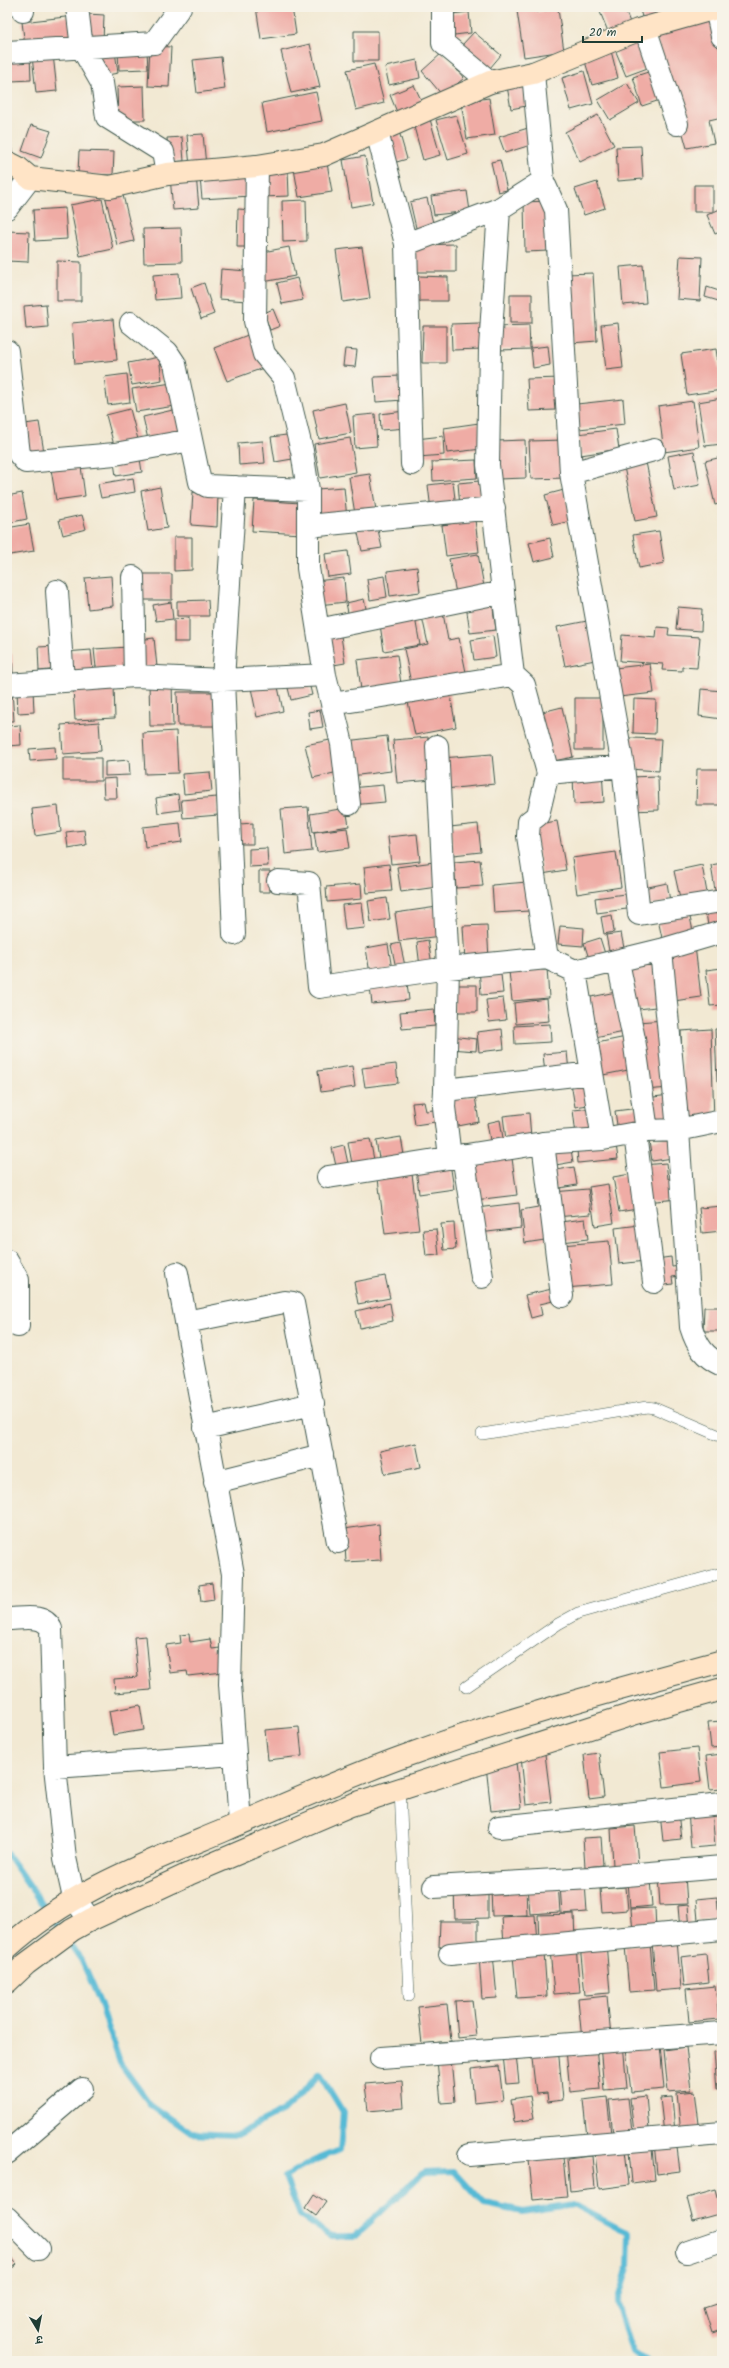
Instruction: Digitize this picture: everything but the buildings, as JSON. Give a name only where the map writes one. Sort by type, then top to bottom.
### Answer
[{"type":"main road","points":[[7,162],[17,167],[30,178],[110,187],[167,174],[258,166],[324,155],[490,82],[533,73],[646,28],[718,8]]},
{"type":"main road","points":[[8,1947],[36,1923],[67,1903],[166,1854],[406,1756],[620,1688],[722,1661]]},
{"type":"main road","points":[[7,1982],[26,1964],[81,1925],[189,1874],[351,1805],[632,1714],[722,1689]]},
{"type":"street","points":[[77,7],[82,48],[102,83],[107,117],[163,152],[167,174]]},
{"type":"street","points":[[7,52],[154,44],[180,7]]},
{"type":"street","points":[[443,7],[443,43],[490,82]]},
{"type":"street","points":[[718,8],[722,36]]},
{"type":"street","points":[[646,28],[676,124]]},
{"type":"street","points":[[533,73],[543,181],[556,210],[571,473],[623,766],[639,914],[722,901]]},
{"type":"street","points":[[376,132],[406,244],[412,464]]},
{"type":"street","points":[[258,166],[255,321],[264,354],[284,378],[302,451],[308,490],[308,568],[325,675],[342,744],[349,804]]},
{"type":"street","points":[[7,208],[30,178]]},
{"type":"street","points":[[406,244],[499,209],[543,181]]},
{"type":"street","points":[[499,209],[490,348],[488,465],[513,675],[524,685],[548,773],[538,815],[529,822],[528,836],[547,958]]},
{"type":"street","points":[[131,323],[167,352],[175,364],[200,482],[207,486],[308,490]]},
{"type":"street","points":[[7,351],[19,454],[26,462],[115,454],[191,440]]},
{"type":"street","points":[[571,473],[654,450]]},
{"type":"street","points":[[234,934],[223,680],[235,487]]},
{"type":"street","points":[[308,526],[494,508]]},
{"type":"street","points":[[133,577],[135,676]]},
{"type":"street","points":[[57,592],[63,681]]},
{"type":"street","points":[[318,630],[503,592]]},
{"type":"street","points":[[7,685],[135,676],[223,680],[325,675]]},
{"type":"street","points":[[332,704],[513,675]]},
{"type":"street","points":[[437,746],[448,968],[444,1107],[457,1156],[482,1277]]},
{"type":"street","points":[[548,773],[623,766]]},
{"type":"street","points":[[278,881],[309,883],[319,987],[448,968],[547,958],[575,971],[618,962],[722,932]]},
{"type":"street","points":[[661,950],[678,1130],[691,1327],[697,1344],[705,1356],[722,1365]]},
{"type":"street","points":[[618,962],[634,1039],[654,1282]]},
{"type":"street","points":[[575,971],[603,1139]]},
{"type":"street","points":[[445,1090],[592,1073]]},
{"type":"street","points":[[328,1177],[543,1143],[603,1139],[641,1133],[678,1130],[722,1121]]},
{"type":"street","points":[[543,1143],[562,1296]]},
{"type":"street","points":[[7,1260],[18,1280],[18,1326]]},
{"type":"street","points":[[177,1273],[233,1574],[230,1684],[240,1823]]},
{"type":"street","points":[[186,1322],[284,1302],[293,1303],[338,1542]]},
{"type":"street","points":[[205,1428],[313,1404]]},
{"type":"street","points":[[215,1482],[322,1455]]},
{"type":"street","points":[[7,1619],[40,1619],[48,1624],[50,1629],[55,1767],[65,1858],[67,1903],[81,1925]]},
{"type":"street","points":[[55,1767],[235,1754]]},
{"type":"street","points":[[500,1827],[722,1804]]},
{"type":"street","points":[[434,1887],[591,1878],[722,1867]]},
{"type":"street","points":[[450,1954],[722,1930]]},
{"type":"street","points":[[381,2058],[722,2033]]},
{"type":"street","points":[[7,2153],[82,2089]]},
{"type":"street","points":[[469,2155],[722,2133]]},
{"type":"street","points":[[7,2218],[38,2249]]},
{"type":"street","points":[[687,2252],[722,2240]]},
{"type":"lane","points":[[482,1434],[647,1407],[654,1408],[722,1437]]},
{"type":"lane","points":[[466,1687],[558,1624],[578,1613],[722,1573]]},
{"type":"lane","points":[[400,1789],[408,1996]]},
{"type":"waterway","points":[[7,1854],[82,1961],[100,2002],[120,2063],[150,2104],[191,2133],[237,2135],[283,2111],[320,2074],[343,2112],[340,2150],[313,2161],[285,2177],[300,2215],[331,2236],[355,2236],[424,2172],[454,2171],[484,2204],[523,2212],[573,2204],[629,2234],[628,2268],[617,2303],[632,2353],[647,2361]]}]
